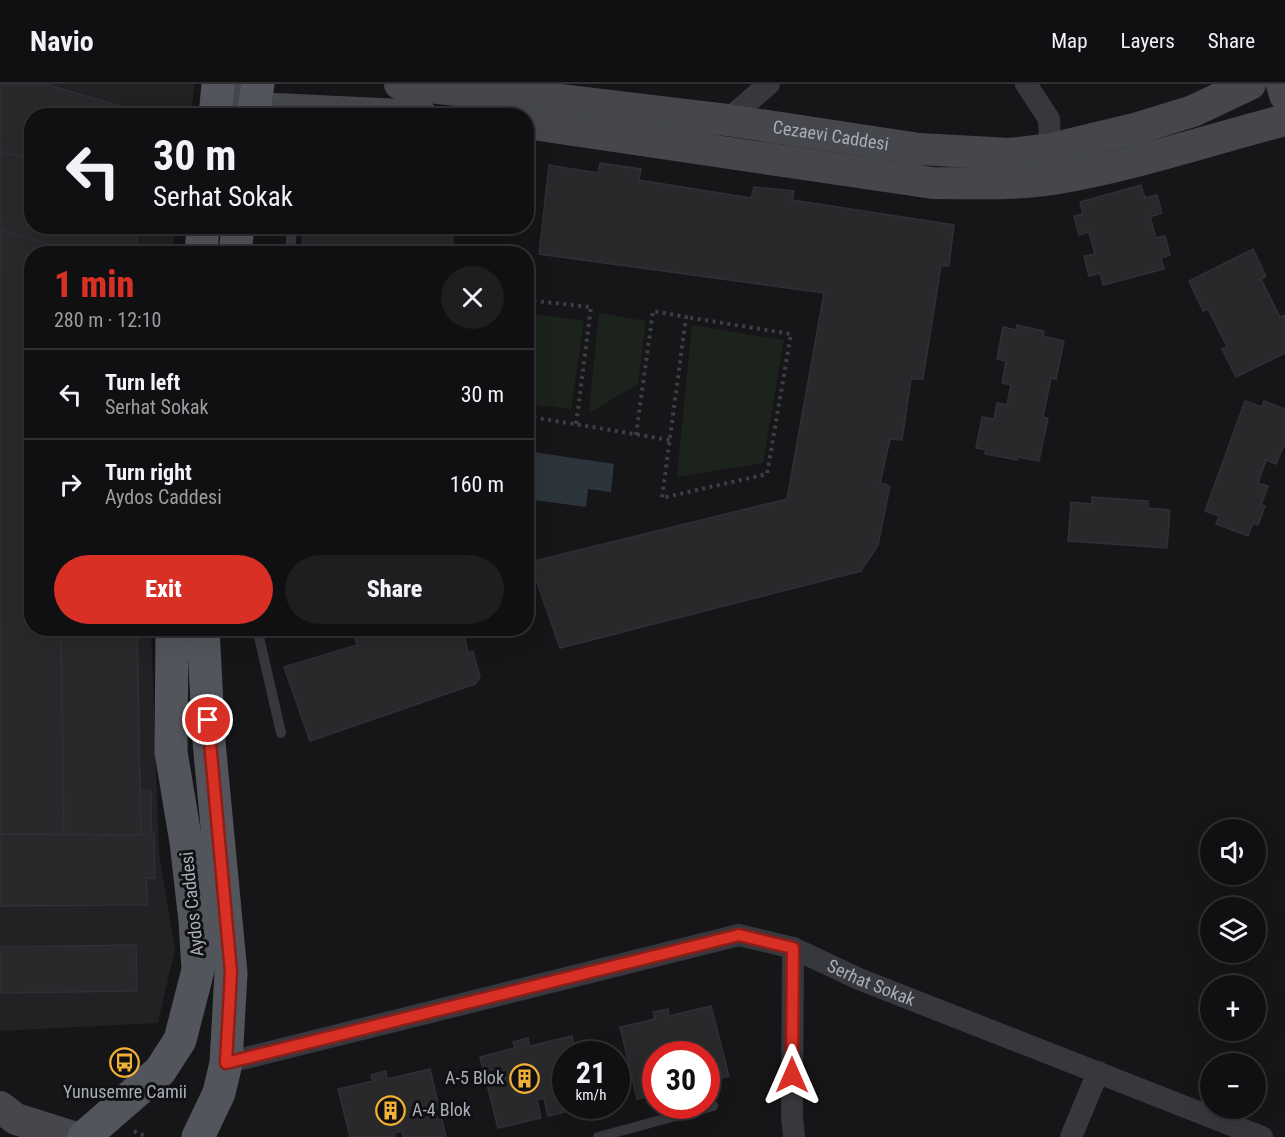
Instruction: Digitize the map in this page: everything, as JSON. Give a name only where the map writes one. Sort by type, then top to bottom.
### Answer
[{"type":"main road","points":[[215,108],[218,84]]},
{"type":"main road","name":"Aydos Caddesi","points":[[84,1137],[160,1071],[180,1040],[198,969],[186,842],[171,752],[172,636]]},
{"type":"main road","name":"Aydos Caddesi","points":[[198,1137],[219,1093],[226,1063],[231,972],[209,742],[203,636]]},
{"type":"main road","points":[[223,1137],[230,1096],[226,1063]]},
{"type":"street","points":[[218,84],[255,102],[327,108]]},
{"type":"street","name":"Cezaevi Caddesi","points":[[400,84],[546,92],[919,149],[1010,154],[1051,164],[1141,161],[1285,120]]},
{"type":"street","points":[[728,120],[769,84]]},
{"type":"street","points":[[1026,84],[1049,119],[1051,164]]},
{"type":"street","name":"Cezaevi Caddesi","points":[[534,124],[933,183],[999,183],[1138,128],[1193,111],[1250,84]]},
{"type":"street","points":[[1282,84],[1285,95]]},
{"type":"street","name":"Serhat Sokak","points":[[226,1063],[739,935],[793,948],[860,979],[1262,1137]]},
{"type":"street","points":[[793,948],[792,1117],[794,1137]]},
{"type":"street","points":[[1071,1137],[1098,1072]]},
{"type":"street","points":[[0,1107],[16,1119],[73,1137]]},
{"type":"lane","points":[[259,636],[281,733]]},
{"type":"lane","points":[[598,1137],[665,1119]]},
{"type":"path","points":[[534,301],[591,307],[576,425]]},
{"type":"path","points":[[636,435],[653,311],[686,316],[791,334],[767,474],[662,498],[686,316]]},
{"type":"path","points":[[534,417],[670,440]]},
{"type":"shaded area","points":[[0,84],[195,84],[191,108],[24,108],[24,234],[174,234],[173,246],[24,246],[24,636],[151,636],[159,853],[175,949],[158,1023],[0,1031]]},
{"type":"shaded area","points":[[599,313],[646,321],[638,384],[589,413]]},
{"type":"shaded area","points":[[535,314],[584,321],[571,409],[534,405]]},
{"type":"shaded area","points":[[692,325],[784,340],[763,463],[677,477]]},
{"type":"shaded area","points":[[534,452],[614,464],[611,492],[588,489],[586,507],[534,500]]},
{"type":"building","points":[[0,84],[45,84],[127,108],[24,108],[24,158],[0,151]]},
{"type":"building","points":[[0,151],[24,158],[24,234],[139,234],[135,246],[55,246],[0,230]]},
{"type":"building","points":[[600,163],[641,169],[639,180],[751,198],[754,187],[794,191],[792,200],[954,225],[949,266],[941,266],[923,379],[911,379],[902,440],[890,439],[880,483],[890,486],[878,545],[861,571],[560,648],[534,573],[534,561],[787,499],[824,293],[539,254],[549,165],[598,173]]},
{"type":"building","points":[[1141,185],[1145,198],[1157,195],[1162,213],[1150,217],[1156,238],[1165,236],[1170,255],[1161,258],[1164,269],[1103,285],[1100,273],[1089,276],[1084,256],[1095,254],[1089,232],[1079,235],[1074,216],[1083,214],[1080,202]]},
{"type":"building","points":[[0,230],[55,246],[24,246],[24,636],[61,636],[64,835],[0,834]]},
{"type":"building","points":[[304,234],[453,234],[452,246],[323,246],[302,243]]},
{"type":"building","points":[[1253,249],[1266,276],[1261,279],[1280,317],[1285,315],[1285,353],[1236,377],[1222,349],[1227,347],[1208,309],[1203,311],[1189,281]]},
{"type":"building","points":[[1017,325],[1044,331],[1043,336],[1064,341],[1056,379],[1051,378],[1043,417],[1048,418],[1039,461],[1018,457],[1017,460],[985,454],[986,450],[976,448],[982,417],[994,419],[997,403],[1007,405],[1011,385],[1002,383],[1006,361],[997,359],[1003,327],[1016,330]]},
{"type":"building","points":[[1245,401],[1262,407],[1264,401],[1285,409],[1285,443],[1276,464],[1266,460],[1258,483],[1268,486],[1261,505],[1265,506],[1258,525],[1253,523],[1248,536],[1216,524],[1219,516],[1205,511]]},
{"type":"building","points":[[1092,497],[1148,501],[1148,508],[1170,510],[1167,548],[1068,541],[1071,502],[1092,504]]},
{"type":"building","points":[[61,636],[137,636],[141,835],[64,835]]},
{"type":"building","points":[[355,636],[465,636],[468,653],[473,651],[480,677],[475,684],[310,741],[284,667],[357,645]]},
{"type":"building","points":[[140,790],[151,791],[151,834],[154,834],[155,878],[146,878],[148,905],[0,906],[0,834],[141,835]]},
{"type":"building","points":[[136,945],[137,991],[0,993],[0,947]]},
{"type":"building","points":[[711,1006],[720,1041],[642,1041],[642,1098],[637,1099],[630,1069],[630,1041],[623,1041],[620,1027],[655,1019],[653,1012],[668,1009],[669,1016]]},
{"type":"building","name":"A-5 Blok","points":[[572,1036],[573,1041],[552,1041],[552,1115],[548,1116],[544,1098],[537,1100],[541,1118],[498,1128],[480,1057],[515,1048],[513,1042],[528,1038],[530,1046]]},
{"type":"building","points":[[720,1041],[729,1076],[720,1078]]},
{"type":"building","name":"A-4 Blok","points":[[430,1069],[446,1137],[403,1137],[402,1131],[394,1133],[395,1137],[350,1137],[338,1089],[373,1081],[371,1075],[386,1071],[387,1079]]},
{"type":"place","name":"Yunusemre Camii","points":[[125,1063]]},
{"type":"place","name":"A-5 Blok","points":[[525,1078]]},
{"type":"place","name":"A-4 Blok","points":[[391,1110]]},
{"type":"route","points":[[208,720],[231,972],[226,1063],[739,935],[793,948],[792,1075]]}]
